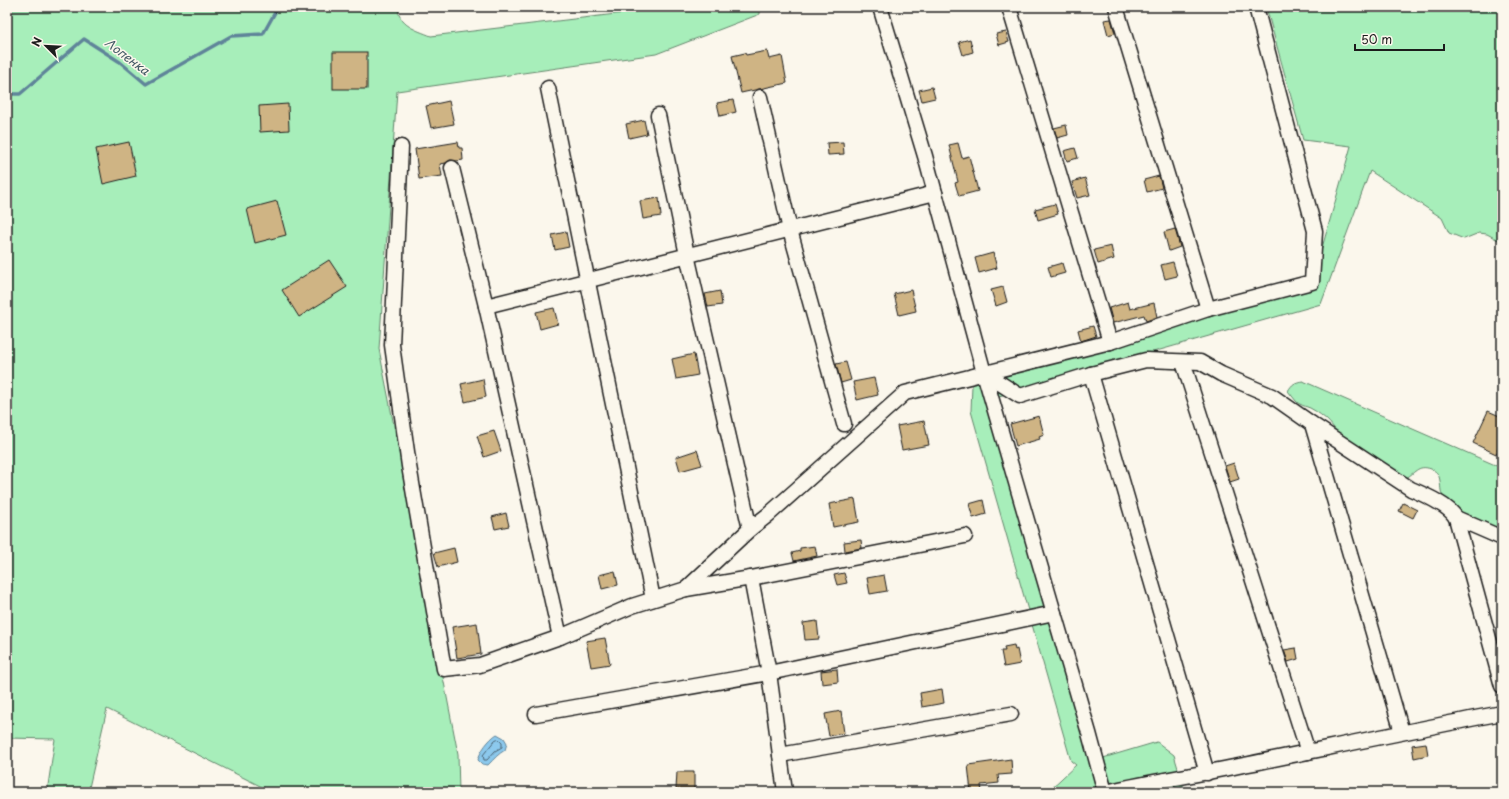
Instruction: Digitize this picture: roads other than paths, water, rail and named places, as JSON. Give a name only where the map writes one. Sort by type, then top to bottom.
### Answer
[{"type":"street","points":[[880,7],[935,193],[984,373],[1106,792],[1502,713]]},
{"type":"street","points":[[1009,7],[1110,342]]},
{"type":"street","points":[[1116,7],[1208,309]]},
{"type":"street","points":[[686,589],[750,528],[768,515],[905,393],[1110,342],[1208,309],[1312,282],[1315,231],[1256,7]]},
{"type":"street","points":[[548,88],[653,599]]},
{"type":"street","points":[[760,97],[790,230],[844,424]]},
{"type":"street","points":[[658,115],[687,255],[750,528]]},
{"type":"street","points":[[401,147],[392,345],[409,466],[444,669],[480,664],[560,637],[632,606],[686,589],[751,578],[965,536]]},
{"type":"street","points":[[452,168],[486,306],[560,637]]},
{"type":"street","points":[[486,306],[935,193]]},
{"type":"street","points":[[984,373],[1020,396],[1091,374],[1146,360],[1200,362],[1221,374],[1272,396],[1411,489],[1425,495],[1453,512],[1456,518],[1502,686]]},
{"type":"street","points":[[1183,362],[1308,752]]},
{"type":"street","points":[[1091,374],[1207,773]]},
{"type":"street","points":[[1312,424],[1402,732]]},
{"type":"street","points":[[1456,518],[1502,538]]},
{"type":"street","points":[[751,578],[769,672],[784,792]]},
{"type":"street","points":[[536,714],[769,672],[1054,613]]},
{"type":"street","points":[[780,755],[1011,714]]},
{"type":"water","points":[[497,734],[504,738],[507,743],[505,750],[488,765],[482,764],[478,760],[483,749]]},
{"type":"waterway","name":"Лопенка","points":[[7,94],[20,94],[84,39],[120,62],[146,84],[231,36],[263,34],[278,7]]}]
